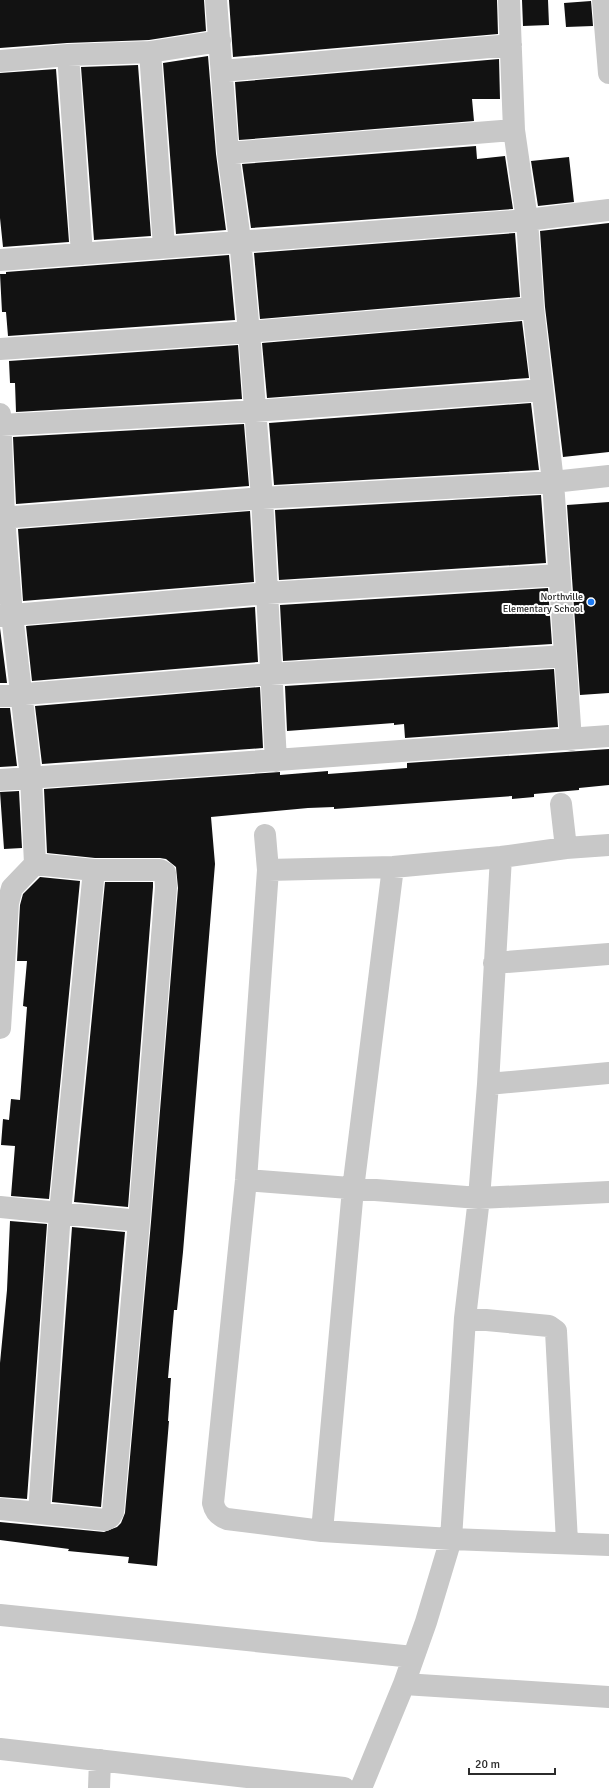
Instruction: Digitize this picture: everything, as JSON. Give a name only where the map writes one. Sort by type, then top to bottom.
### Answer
[{"type":"street","points":[[216,0],[228,153],[240,240],[249,332],[262,498],[270,674],[276,761]]},
{"type":"street","points":[[509,0],[514,130],[527,220],[533,308],[553,482],[571,740]]},
{"type":"street","points":[[603,0],[608,43],[609,73]]},
{"type":"street","points":[[0,61],[68,55],[150,52],[220,41]]},
{"type":"street","points":[[222,71],[511,45]]},
{"type":"street","points":[[150,52],[164,248]]},
{"type":"street","points":[[68,55],[82,254]]},
{"type":"street","points":[[228,153],[514,130]]},
{"type":"street","points":[[0,260],[164,248],[240,240],[527,220],[609,210]]},
{"type":"street","points":[[0,349],[249,332],[533,308]]},
{"type":"street","points":[[0,1028],[8,903],[12,888],[35,864],[31,777],[10,695],[2,518],[0,420],[255,411],[542,390]]},
{"type":"street","points":[[2,518],[262,498],[553,482],[609,476]]},
{"type":"street","points":[[6,616],[267,593],[560,575]]},
{"type":"street","points":[[10,695],[270,674],[565,656]]},
{"type":"street","points":[[0,780],[571,740],[609,736]]},
{"type":"street","points":[[561,804],[566,848]]},
{"type":"street","points":[[265,836],[268,870],[246,1180],[214,1508],[217,1514],[227,1519],[322,1531],[451,1539],[567,1542],[609,1545]]},
{"type":"street","points":[[268,870],[392,867],[501,857],[566,848],[609,845]]},
{"type":"street","points":[[361,1788],[404,1684],[426,1622],[451,1539],[465,1318],[479,1198],[488,1084],[501,857]]},
{"type":"street","points":[[0,1509],[105,1520],[110,1517],[113,1512],[139,1221],[166,878],[165,873],[160,870],[94,870],[35,864]]},
{"type":"street","points":[[322,1531],[353,1189],[392,867]]},
{"type":"street","points":[[39,1513],[60,1212],[94,870]]},
{"type":"street","points":[[494,963],[609,954]]},
{"type":"street","points":[[488,1084],[609,1073]]},
{"type":"street","points":[[246,1180],[479,1198],[609,1192]]},
{"type":"street","points":[[0,1207],[139,1221]]},
{"type":"street","points":[[465,1318],[549,1326],[556,1331],[567,1542]]},
{"type":"street","points":[[0,1615],[413,1657]]},
{"type":"street","points":[[404,1684],[609,1697]]},
{"type":"street","points":[[0,1749],[344,1788]]},
{"type":"street","points":[[99,1788],[100,1760]]},
{"type":"building","points":[[0,0],[204,0],[206,31],[149,40],[67,43],[0,48]]},
{"type":"building","points":[[229,0],[497,0],[498,34],[233,57]]},
{"type":"building","points":[[522,0],[548,0],[549,25],[523,26]]},
{"type":"building","points":[[591,1],[593,26],[566,27],[564,3]]},
{"type":"building","points":[[208,56],[216,154],[226,230],[176,234],[163,63]]},
{"type":"building","points":[[499,59],[500,99],[472,99],[474,121],[239,140],[235,82]]},
{"type":"building","points":[[138,65],[151,236],[94,240],[81,67]]},
{"type":"building","points":[[56,69],[69,242],[3,247],[0,218],[0,73]]},
{"type":"building","points":[[476,146],[477,159],[505,156],[513,209],[251,228],[242,164]]},
{"type":"building","points":[[569,157],[574,202],[538,206],[531,161]]},
{"type":"building","points":[[609,223],[609,452],[563,457],[545,307],[540,231]]},
{"type":"building","points":[[515,233],[520,297],[260,319],[254,253]]},
{"type":"building","points":[[229,255],[235,320],[8,336],[6,312],[2,312],[0,274],[6,274],[6,272]]},
{"type":"building","points":[[522,321],[529,378],[267,398],[262,343]]},
{"type":"building","points":[[238,345],[242,399],[16,412],[15,383],[10,383],[9,361]]},
{"type":"building","points":[[531,403],[539,470],[274,485],[269,423]]},
{"type":"building","points":[[244,424],[249,486],[16,504],[13,437]]},
{"type":"building","points":[[541,495],[546,563],[279,580],[275,510]]},
{"type":"building","name":"Northville Elementary School","points":[[609,502],[609,693],[580,695],[567,505]]},
{"type":"building","points":[[250,511],[254,582],[23,601],[18,529]]},
{"type":"building","points":[[548,588],[552,644],[283,661],[280,605]]},
{"type":"building","points":[[255,607],[258,662],[32,681],[26,626]]},
{"type":"building","points":[[0,628],[7,683],[0,683]]},
{"type":"building","points":[[554,669],[558,727],[405,738],[404,724],[394,725],[394,723],[287,731],[285,686]]},
{"type":"building","points":[[260,687],[263,748],[42,764],[35,706]]},
{"type":"building","points":[[0,708],[10,708],[17,766],[0,767]]},
{"type":"building","points":[[609,749],[609,785],[579,788],[579,790],[534,794],[534,797],[512,799],[512,796],[334,809],[334,807],[308,808],[211,817],[215,864],[183,1252],[177,1310],[174,1310],[168,1378],[171,1378],[169,1421],[157,1566],[128,1563],[129,1557],[68,1551],[69,1549],[0,1540],[0,1522],[104,1532],[117,1527],[121,1523],[125,1513],[151,1222],[178,888],[176,867],[166,859],[95,858],[47,853],[44,789],[280,772],[280,775],[328,771],[328,774],[407,768],[407,763]]},
{"type":"building","points":[[19,791],[22,848],[4,849],[0,792]]},
{"type":"building","points":[[40,877],[80,881],[49,1199],[11,1196],[15,1146],[1,1145],[3,1119],[9,1120],[11,1099],[20,1100],[27,1007],[23,1006],[27,961],[17,961],[20,905],[23,894]]},
{"type":"building","points":[[105,882],[153,882],[128,1207],[74,1202]]},
{"type":"building","points":[[10,1221],[47,1224],[27,1499],[0,1497],[0,1363],[7,1290]]},
{"type":"building","points":[[72,1227],[125,1232],[101,1507],[52,1502]]},
{"type":"place","name":"Northville Elementary School","points":[[591,602]]}]
